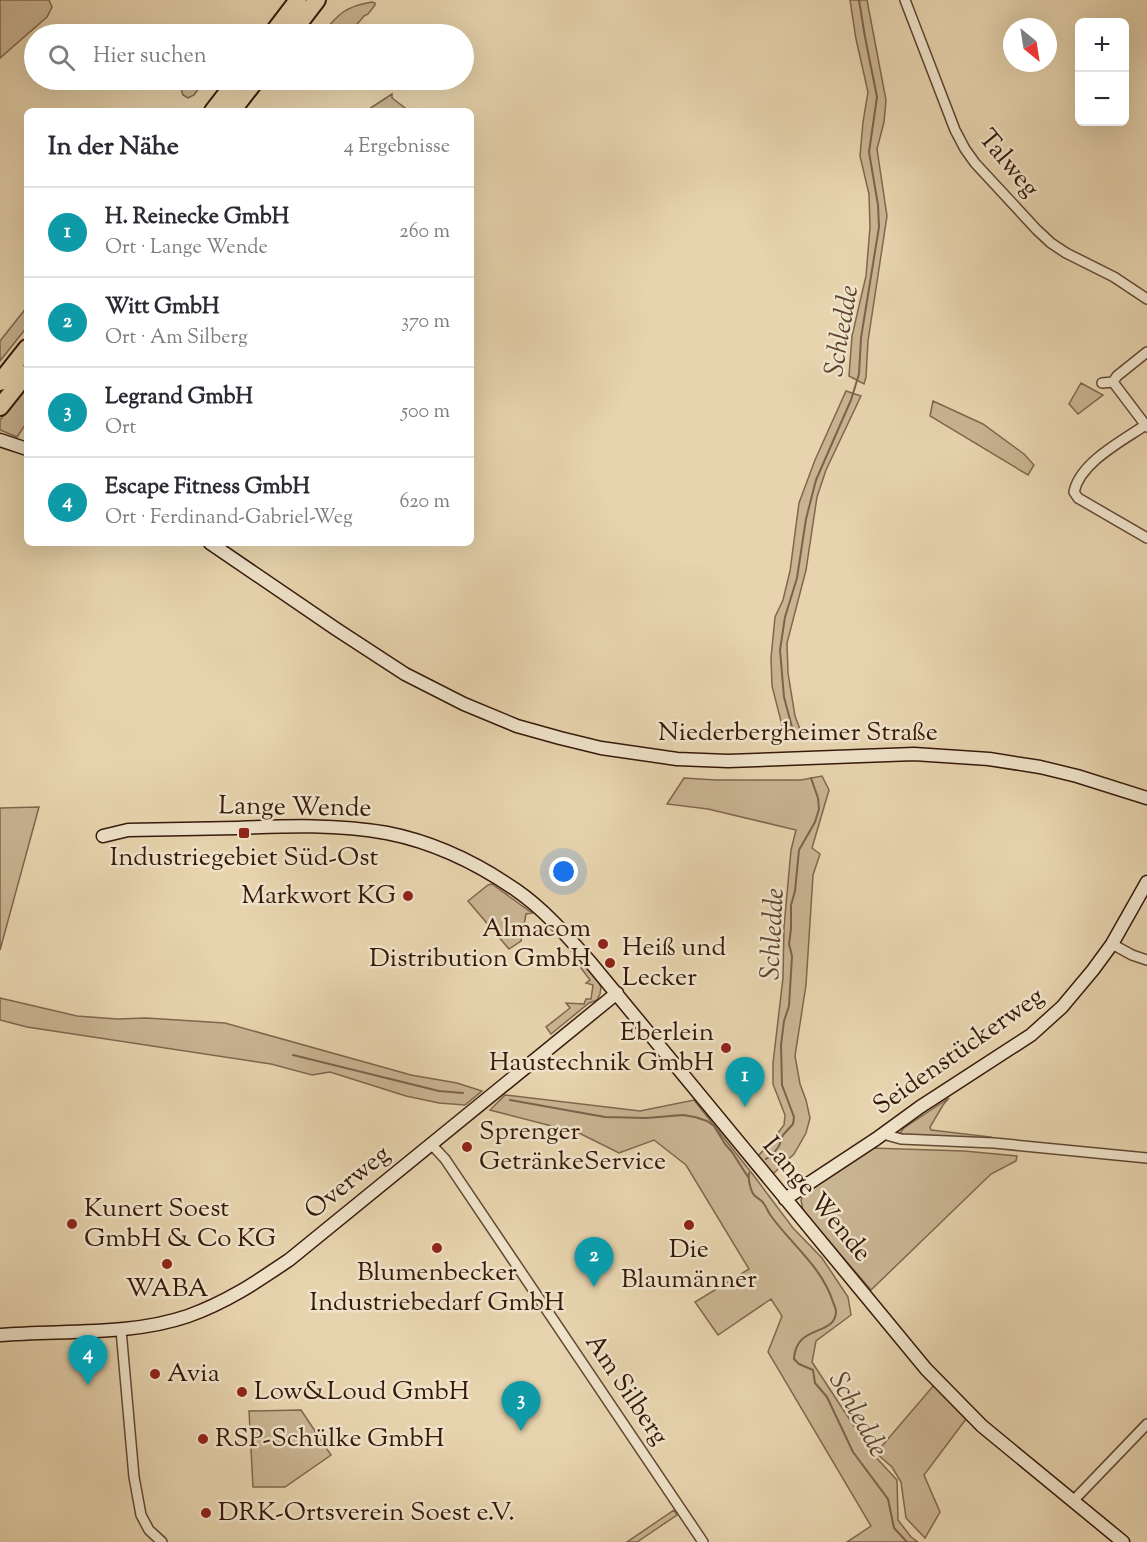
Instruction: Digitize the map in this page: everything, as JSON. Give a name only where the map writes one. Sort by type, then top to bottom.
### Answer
[{"type":"highway","points":[[280,24],[298,0]]},
{"type":"highway","points":[[299,24],[317,0]]},
{"type":"highway","points":[[215,108],[229,90]]},
{"type":"highway","points":[[234,108],[248,90]]},
{"type":"highway","points":[[0,382],[24,352]]},
{"type":"highway","points":[[0,407],[24,377]]},
{"type":"street","name":"Talweg","points":[[905,0],[955,130],[975,164],[1051,243],[1147,299]]},
{"type":"street","points":[[1113,382],[1117,375],[1147,352]]},
{"type":"street","points":[[1102,383],[1113,382]]},
{"type":"street","points":[[1113,382],[1146,425],[1086,469],[1074,492],[1078,498],[1147,538]]},
{"type":"street","points":[[0,440],[24,448]]},
{"type":"street","name":"Niederbergheimer Straße","points":[[214,546],[405,674],[465,704],[518,726],[560,738],[601,748],[676,759],[728,760],[914,754],[989,759],[1040,767],[1077,776],[1147,798]]},
{"type":"street","name":"Lange Wende","points":[[103,836],[128,830],[293,826],[339,827],[386,833],[450,853],[472,863],[516,890],[565,933],[926,1369],[982,1426],[1123,1542]]},
{"type":"street","name":"Seidenstückerweg","points":[[785,1199],[1031,1035],[1062,1007],[1093,970],[1112,944],[1147,882]]},
{"type":"street","points":[[1112,944],[1147,960]]},
{"type":"street","name":"Overweg","points":[[0,1335],[121,1330],[187,1316],[241,1292],[289,1260],[616,993]]},
{"type":"street","points":[[883,1134],[901,1139],[994,1143],[1147,1158]]},
{"type":"street","name":"Am Silberg","points":[[431,1144],[445,1159],[703,1542]]},
{"type":"street","points":[[121,1330],[135,1487],[141,1515],[149,1530],[162,1542]]},
{"type":"street","points":[[1073,1501],[1147,1424]]},
{"type":"shaded area","points":[[0,0],[49,0],[52,7],[47,17],[39,24],[24,24],[24,37],[0,58]]},
{"type":"shaded area","points":[[850,0],[867,0],[886,100],[884,122],[877,149],[887,216],[868,341],[864,384],[849,376],[852,336],[866,276],[870,227],[869,194],[860,156],[868,92]]},
{"type":"shaded area","points":[[375,3],[357,24],[330,24],[343,12],[355,6]]},
{"type":"shaded area","points":[[181,90],[198,90],[188,98],[183,95]]},
{"type":"shaded area","points":[[392,94],[392,98],[405,108],[371,108]]},
{"type":"shaded area","points":[[24,311],[24,331],[0,361],[0,341]]},
{"type":"shaded area","points":[[1081,383],[1103,395],[1078,414],[1069,404]]},
{"type":"shaded area","points":[[24,391],[24,426],[17,437],[0,430],[0,420]]},
{"type":"shaded area","points":[[846,391],[861,396],[826,470],[817,497],[806,570],[787,643],[788,673],[795,716],[801,732],[784,733],[772,686],[771,658],[775,617],[783,600],[790,571],[799,503],[815,460]]},
{"type":"shaded area","points":[[933,401],[983,424],[1024,454],[1034,465],[1028,475],[930,416]]},
{"type":"shaded area","points":[[822,776],[829,790],[812,848],[820,854],[813,875],[806,985],[795,1056],[810,1118],[806,1133],[794,1154],[773,1174],[758,1156],[784,1125],[785,1115],[773,1084],[773,1063],[783,978],[784,927],[791,850],[796,830],[708,809],[667,804],[684,778],[801,780]]},
{"type":"shaded area","points":[[39,807],[0,950],[0,808]]},
{"type":"shaded area","points":[[492,884],[532,913],[526,914],[521,941],[509,949],[468,901]]},
{"type":"shaded area","points":[[578,964],[585,964],[598,981],[601,987],[600,994],[597,1000],[589,1003],[551,1034],[546,1027],[570,1008],[566,1003],[584,1004],[586,999],[591,999],[593,985],[586,983],[590,980]]},
{"type":"shaded area","points":[[0,998],[77,1016],[225,1023],[411,1075],[457,1083],[482,1091],[465,1105],[439,1103],[406,1096],[330,1072],[312,1075],[271,1064],[27,1027],[0,1020]]},
{"type":"shaded area","points":[[505,1095],[640,1111],[694,1100],[793,1228],[822,1258],[848,1297],[851,1315],[816,1341],[812,1362],[871,1452],[897,1480],[898,1520],[911,1537],[918,1542],[847,1542],[871,1526],[768,1352],[782,1316],[771,1299],[718,1335],[695,1302],[749,1269],[686,1165],[654,1140],[619,1153],[579,1133],[490,1110]]},
{"type":"shaded area","points":[[949,1098],[930,1127],[931,1130],[991,1137],[989,1140],[906,1136],[900,1133],[904,1128]]},
{"type":"shaded area","points":[[870,1148],[964,1151],[1017,1156],[1016,1161],[991,1174],[871,1290],[803,1211],[801,1200],[804,1192]]},
{"type":"shaded area","points":[[934,1385],[966,1419],[924,1475],[940,1512],[925,1538],[906,1518],[901,1482],[892,1467],[876,1453]]},
{"type":"shaded area","points":[[301,1410],[331,1455],[285,1487],[253,1487],[249,1411]]},
{"type":"shaded area","points":[[674,1510],[677,1515],[637,1542],[627,1542]]},
{"type":"waterway","name":"Schledde","points":[[793,731],[784,697],[780,650],[785,617],[797,578],[806,519],[816,480],[851,400],[859,374],[861,338],[879,227],[878,205],[869,152],[877,97],[859,0]]},
{"type":"waterway","name":"Schledde","points":[[766,1159],[779,1146],[783,1135],[793,1124],[794,1117],[782,1085],[781,1045],[784,1021],[789,1006],[792,956],[789,944],[791,905],[795,891],[799,850],[815,822],[819,809],[811,778]]},
{"type":"waterway","points":[[293,1055],[439,1091],[463,1093]]},
{"type":"waterway","points":[[510,1100],[605,1117],[646,1118],[683,1115],[695,1117],[714,1126],[748,1177]]},
{"type":"waterway","name":"Schledde","points":[[749,1173],[754,1195],[763,1203],[779,1227],[822,1278],[836,1310],[830,1324],[801,1340],[796,1348],[794,1359],[799,1364],[813,1370],[815,1383],[827,1397],[853,1452],[888,1499],[894,1528],[907,1542]]},
{"type":"place","name":"Industriegebiet Süd-Ost","points":[[244,833]]},
{"type":"place","name":"Markwort KG","points":[[408,896]]},
{"type":"place","name":"Almacom Distribution GmbH","points":[[603,944]]},
{"type":"place","name":"Heiß und Lecker","points":[[610,963]]},
{"type":"place","name":"Eberlein Haustechnik GmbH","points":[[726,1048]]},
{"type":"place","name":"H. Reinecke GmbH","points":[[745,1107]]},
{"type":"place","name":"Sprenger GetränkeService","points":[[467,1147]]},
{"type":"place","name":"Kunert Soest GmbH & Co KG","points":[[72,1224]]},
{"type":"place","name":"Die Blaumänner","points":[[689,1225]]},
{"type":"place","name":"Blumenbecker Industriebedarf GmbH","points":[[437,1248]]},
{"type":"place","name":"WABA","points":[[167,1264]]},
{"type":"place","name":"Witt GmbH","points":[[594,1287]]},
{"type":"place","name":"Avia","points":[[155,1374]]},
{"type":"place","name":"Escape Fitness GmbH","points":[[88,1385]]},
{"type":"place","name":"Low&Loud GmbH","points":[[242,1392]]},
{"type":"place","name":"Legrand GmbH","points":[[521,1431]]},
{"type":"place","name":"RSP-Schülke GmbH","points":[[203,1439]]},
{"type":"place","name":"DRK-Ortsverein Soest e.V.","points":[[206,1513]]}]
